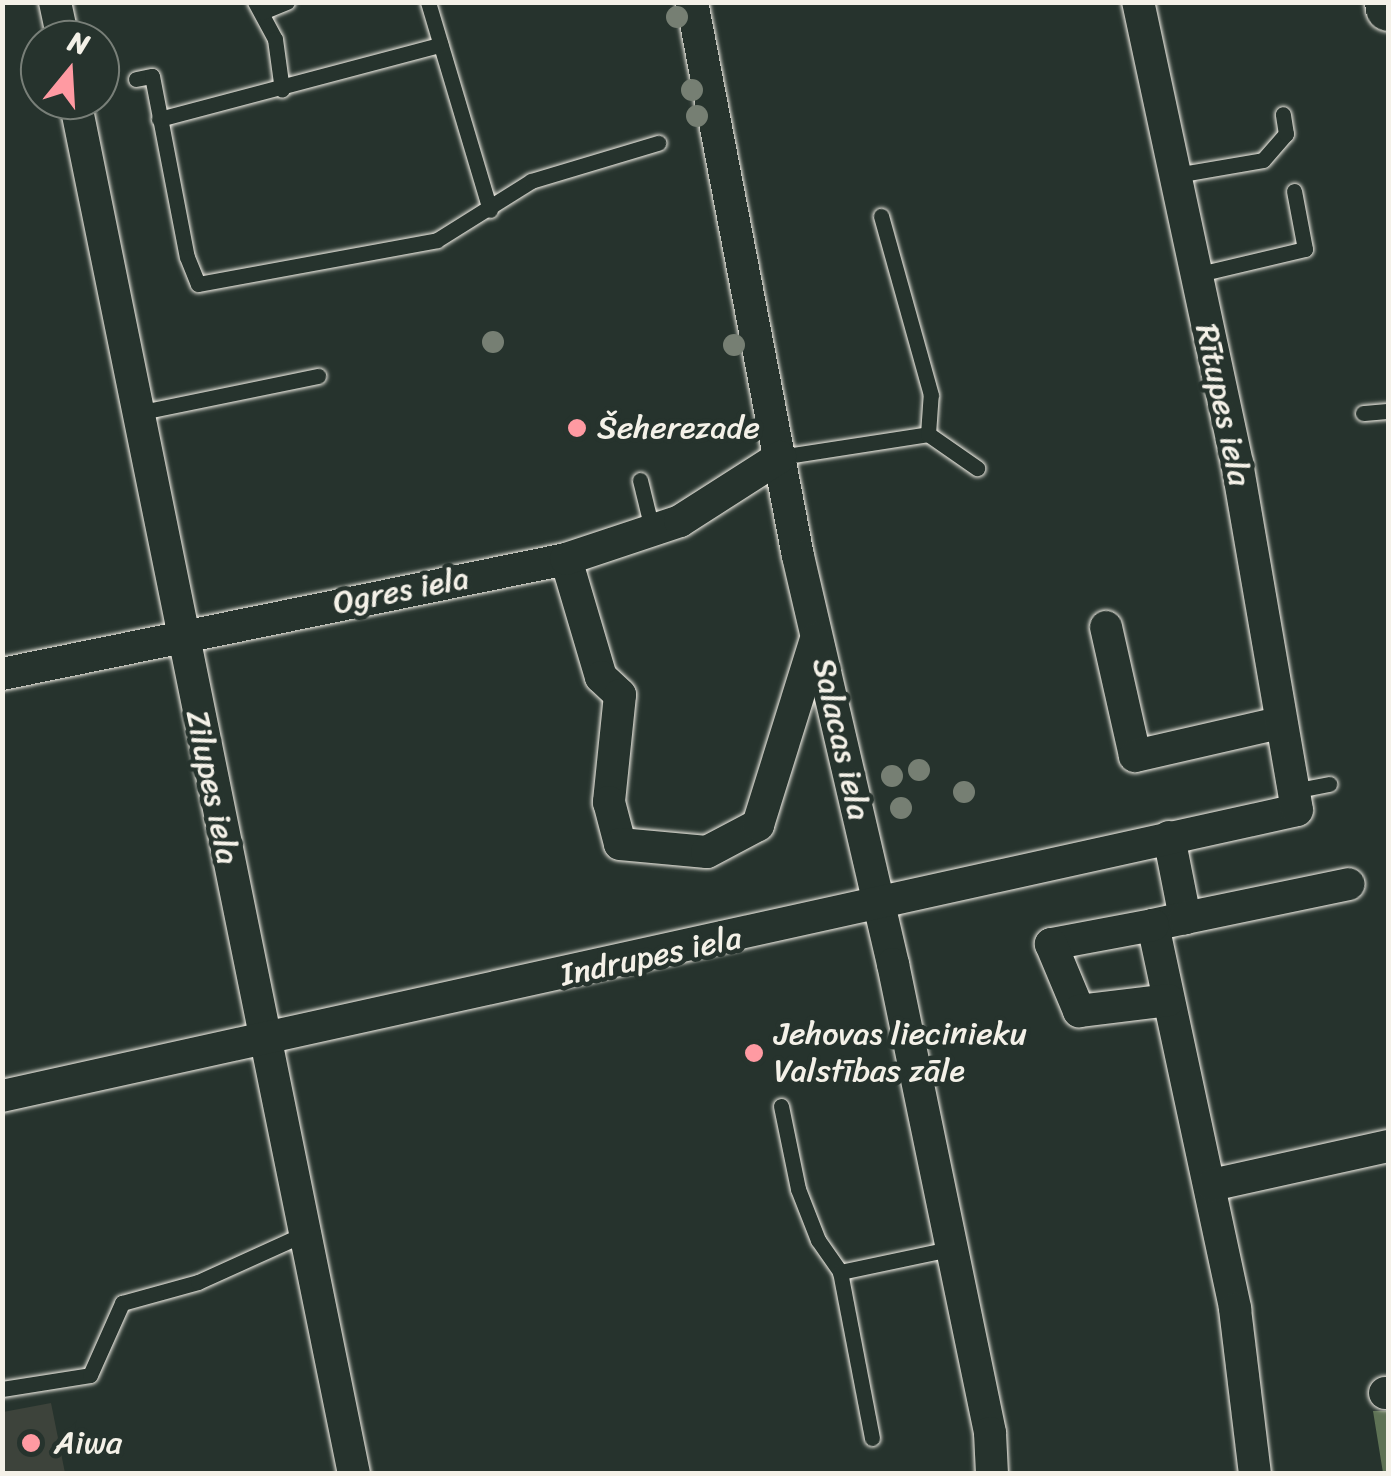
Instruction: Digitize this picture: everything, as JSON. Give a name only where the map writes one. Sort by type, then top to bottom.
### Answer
[{"type":"street","name":"Salacas iela","points":[[692,2],[817,636],[878,900],[990,1432],[992,1474]]},
{"type":"street","name":"Rītupes iela","points":[[1138,2],[1237,463],[1295,800]]},
{"type":"street","name":"Zilupes iela","points":[[97,120],[137,413],[354,1474]]},
{"type":"street","name":"Ogres iela","points":[[2,674],[566,559],[653,533],[780,457]]},
{"type":"street","points":[[566,559],[600,676],[620,695],[609,802],[620,844],[707,852],[758,825],[817,636]]},
{"type":"street","points":[[1106,627],[1135,756],[1279,723]]},
{"type":"street","name":"Indrupes iela","points":[[2,1096],[833,917],[878,900],[1168,838],[1295,800]]},
{"type":"street","points":[[1168,838],[1186,918]]},
{"type":"street","points":[[1168,1000],[1079,1011],[1050,944],[1357,882]]},
{"type":"street","points":[[1153,925],[1212,1186],[1247,1379],[1255,1474]]},
{"type":"street","points":[[1212,1186],[1388,1146]]},
{"type":"lane","points":[[282,90],[275,40],[258,7],[287,2]]},
{"type":"lane","points":[[428,2],[490,210]]},
{"type":"lane","points":[[159,119],[440,46]]},
{"type":"lane","points":[[136,79],[152,76],[198,284],[437,240],[531,181],[658,142]]},
{"type":"lane","points":[[1176,176],[1262,160],[1286,134],[1283,114]]},
{"type":"lane","points":[[1195,275],[1305,249],[1294,192]]},
{"type":"lane","points":[[881,216],[931,396],[928,434]]},
{"type":"lane","points":[[137,413],[318,376]]},
{"type":"lane","points":[[1364,413],[1388,411]]},
{"type":"lane","points":[[780,457],[928,434],[977,468]]},
{"type":"lane","points":[[640,480],[653,533]]},
{"type":"lane","points":[[1295,800],[1329,784]]},
{"type":"lane","points":[[781,1106],[798,1189],[818,1240],[840,1272],[872,1438]]},
{"type":"lane","points":[[2,1389],[90,1375],[122,1303],[198,1282],[304,1234]]},
{"type":"lane","points":[[840,1272],[950,1249]]},
{"type":"shaded area","name":"Aiwa","points":[[51,1403],[65,1473],[3,1473],[3,1412]]},
{"type":"green space","points":[[1388,1400],[1388,1473],[1383,1473],[1373,1411],[1387,1411]]},
{"type":"place","name":"Šeherezade","points":[[577,428]]},
{"type":"place","name":"Jehovas liecinieku Valstības zāle","points":[[754,1053]]},
{"type":"place","name":"Aiwa","points":[[31,1443]]}]
